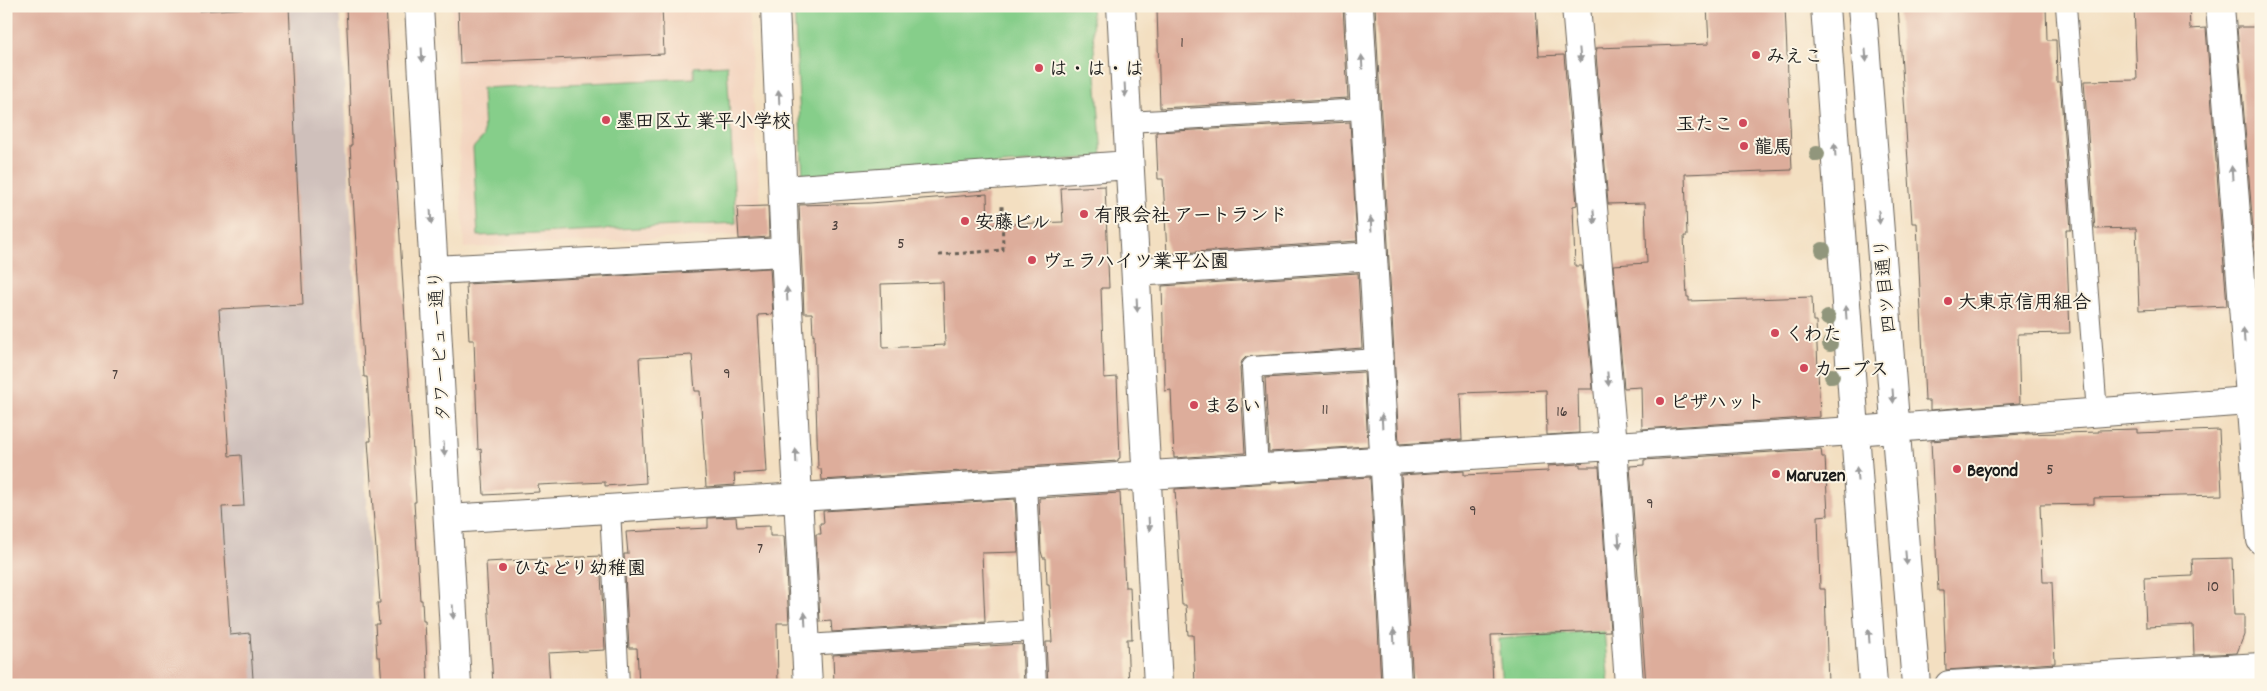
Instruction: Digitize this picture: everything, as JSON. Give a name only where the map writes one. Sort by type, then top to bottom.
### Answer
[{"type":"street","name":"タワービュー通り","points":[[419,6],[458,685]]},
{"type":"street","points":[[774,6],[808,685]]},
{"type":"street","points":[[1121,6],[1158,685]]},
{"type":"street","points":[[1359,6],[1397,685]]},
{"type":"street","points":[[1576,6],[1613,446],[1629,685]]},
{"type":"street","name":"四ツ目通り","points":[[1825,6],[1873,685]]},
{"type":"street","name":"四ツ目通り","points":[[1862,6],[1916,685]]},
{"type":"street","points":[[2220,6],[2255,400],[2261,540]]},
{"type":"street","points":[[784,190],[1129,165]]},
{"type":"street","points":[[434,270],[785,252]]},
{"type":"street","points":[[1136,272],[1373,256]]},
{"type":"street","points":[[448,519],[1854,431],[2255,400]]},
{"type":"street","points":[[1949,685],[2261,667]]},
{"type":"lane","points":[[2066,6],[2096,413]]},
{"type":"lane","points":[[1127,122],[1364,109]]},
{"type":"lane","points":[[1258,468],[1252,367],[1378,359]]},
{"type":"lane","points":[[1026,483],[1036,685]]},
{"type":"lane","points":[[610,509],[620,685]]},
{"type":"lane","points":[[806,645],[1033,631]]},
{"type":"path","points":[[939,255],[1004,250],[1000,174]]},
{"type":"shaded area","points":[[6,6],[340,6],[376,685],[6,685]]},
{"type":"shaded area","name":"墨田区立 業平小学校","points":[[452,6],[748,6],[762,234],[464,248]]},
{"type":"green space","points":[[794,6],[1091,6],[1102,157],[803,178]]},
{"type":"green space","points":[[727,65],[736,223],[478,236],[473,148],[484,136],[482,88],[694,78],[694,67]]},
{"type":"green space","points":[[1604,630],[1609,685],[1502,685],[1498,639]]},
{"type":"building","points":[[6,6],[198,6],[199,11],[289,6],[303,305],[219,309],[229,456],[241,455],[244,506],[222,507],[230,635],[250,633],[253,679],[242,680],[242,685],[6,685]]},
{"type":"building","points":[[346,6],[386,6],[416,502],[414,502],[420,600],[422,600],[423,621],[425,621],[428,685],[382,685],[380,657],[377,657],[375,624],[379,624],[377,603],[380,603],[368,441],[371,441],[367,377],[364,377],[350,145],[352,145]]},
{"type":"building","points":[[458,6],[662,6],[664,54],[460,63]]},
{"type":"building","points":[[1215,6],[1343,6],[1348,98],[1160,108],[1157,9],[1216,8]]},
{"type":"building","points":[[1375,6],[1536,6],[1539,56],[1564,55],[1577,205],[1573,206],[1575,266],[1582,266],[1593,389],[1578,389],[1579,433],[1547,435],[1546,390],[1460,393],[1462,440],[1399,444]]},
{"type":"building","points":[[1707,6],[1785,6],[1792,170],[1685,174],[1687,236],[1684,236],[1687,297],[1689,297],[1689,301],[1812,297],[1813,321],[1816,321],[1820,417],[1642,429],[1641,387],[1624,388],[1613,265],[1647,263],[1645,203],[1608,204],[1596,54],[1597,48],[1709,44]]},
{"type":"building","points":[[1898,6],[2046,6],[2047,40],[2056,40],[2057,82],[2060,82],[2071,230],[2066,230],[2070,333],[2018,334],[2020,403],[1930,410],[1930,401],[1925,401],[1917,223],[1912,223]]},
{"type":"building","points":[[2134,6],[2189,6],[2190,29],[2206,28],[2227,306],[2139,310],[2136,228],[2095,229],[2084,81],[2137,80]]},
{"type":"building","points":[[2237,27],[2261,27],[2261,305],[2259,305]]},
{"type":"building","points":[[1350,122],[1357,241],[1167,254],[1163,179],[1158,179],[1156,132]]},
{"type":"building","points":[[1105,186],[1109,288],[1101,288],[1104,378],[1117,377],[1120,458],[1118,461],[822,480],[821,469],[818,469],[814,335],[812,313],[804,313],[799,205],[870,203],[987,194],[988,225],[1063,222],[1061,188]],"holes":[[[943,282],[945,345],[883,348],[881,284]]]},
{"type":"building","points":[[768,206],[769,237],[739,239],[737,207]]},
{"type":"building","points":[[770,268],[773,314],[758,315],[767,472],[734,474],[735,485],[706,487],[700,391],[695,391],[692,355],[639,358],[646,483],[605,486],[605,482],[538,485],[539,492],[484,495],[481,449],[478,450],[474,340],[469,340],[466,284]]},
{"type":"building","points":[[1358,273],[1362,348],[1246,357],[1242,361],[1240,368],[1245,453],[1174,458],[1171,390],[1165,391],[1162,286]]},
{"type":"building","points":[[1364,372],[1368,446],[1269,452],[1265,378]]},
{"type":"building","points":[[2137,429],[2137,433],[2219,430],[2222,495],[2094,498],[2094,504],[2040,505],[2043,582],[2052,582],[2055,663],[1946,670],[1943,591],[1938,591],[1931,441],[2022,434]]},
{"type":"building","points":[[1821,449],[1822,457],[1825,457],[1828,515],[1818,516],[1820,589],[1825,589],[1828,685],[1646,685],[1630,466],[1644,465],[1644,460]]},
{"type":"building","points":[[1580,464],[1580,467],[1599,467],[1610,631],[1491,635],[1493,685],[1413,685],[1401,475],[1464,471],[1464,475],[1548,471],[1548,466]]},
{"type":"building","points":[[1370,477],[1381,685],[1195,685],[1193,635],[1188,635],[1186,605],[1182,605],[1175,489]]},
{"type":"building","points":[[1120,493],[1125,587],[1130,587],[1132,639],[1127,639],[1129,685],[1048,685],[1046,642],[1052,642],[1046,558],[1043,558],[1041,551],[1039,498]]},
{"type":"building","points":[[1015,499],[1018,552],[982,553],[985,622],[832,632],[831,621],[820,622],[816,534],[821,534],[820,523],[824,523],[823,511]]},
{"type":"building","points":[[736,517],[737,527],[770,526],[770,536],[784,536],[789,623],[777,623],[778,685],[639,685],[637,648],[629,648],[624,554],[628,554],[626,532],[708,528],[708,518]]},
{"type":"building","points":[[600,556],[605,650],[548,653],[550,685],[493,685],[486,562]]},
{"type":"building","points":[[2232,558],[2234,615],[2244,615],[2244,635],[2237,653],[2194,655],[2193,625],[2146,627],[2144,578],[2193,576],[2192,559]]},
{"type":"building","points":[[1022,644],[1024,685],[834,685],[833,655]]},
{"type":"place","name":"みえこ","points":[[1756,55]]},
{"type":"place","name":"は・は・は","points":[[1039,68]]},
{"type":"place","name":"墨田区立 業平小学校","points":[[606,120]]},
{"type":"place","name":"玉たこ","points":[[1743,123]]},
{"type":"place","name":"龍馬","points":[[1744,146]]},
{"type":"place","name":"有限会社 アートランド","points":[[1084,214]]},
{"type":"place","name":"安藤ビル","points":[[965,221]]},
{"type":"place","name":"ヴェラハイツ業平公園","points":[[1032,260]]},
{"type":"place","name":"大東京信用組合","points":[[1948,301]]},
{"type":"place","name":"くわた","points":[[1775,333]]},
{"type":"place","name":"カーブス","points":[[1804,368]]},
{"type":"place","name":"ピザハット","points":[[1660,401]]},
{"type":"place","name":"まるい","points":[[1194,405]]},
{"type":"place","name":"Beyond","points":[[1957,469]]},
{"type":"place","name":"Maruzen","points":[[1776,474]]},
{"type":"place","name":"ひなどり幼稚園","points":[[503,567]]}]
